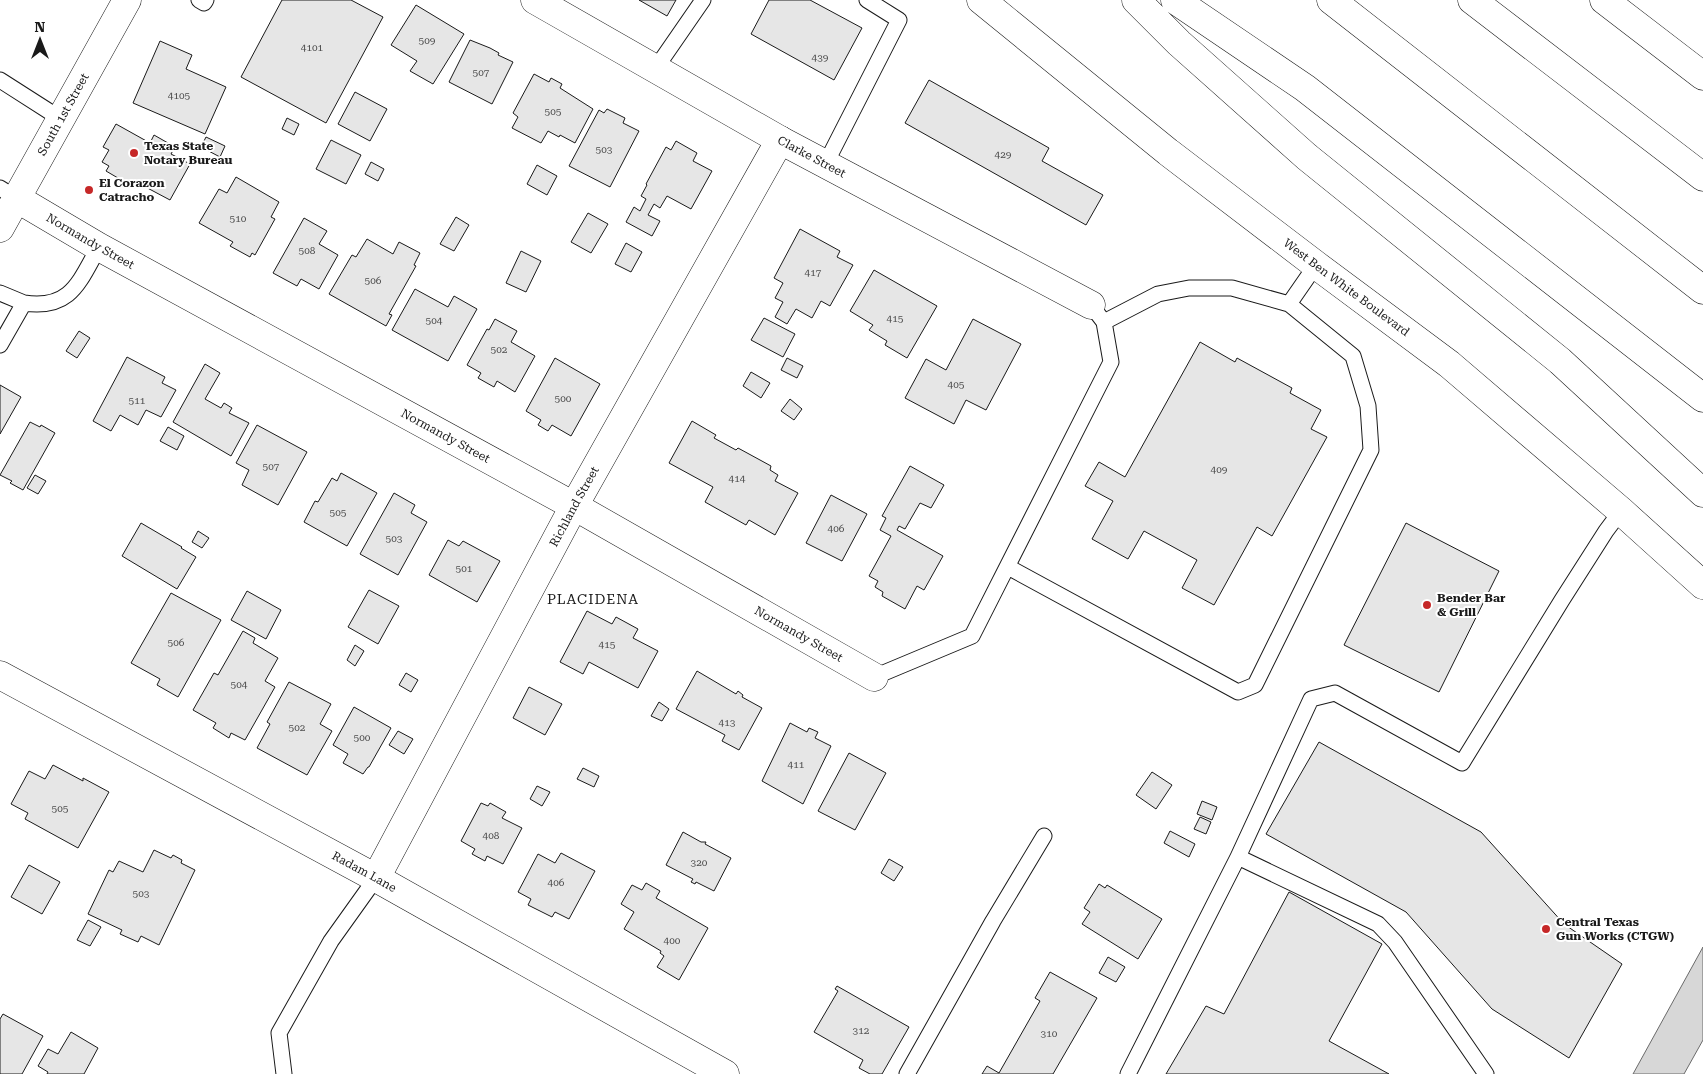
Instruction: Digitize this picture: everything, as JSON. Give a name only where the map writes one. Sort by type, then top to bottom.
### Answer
[{"type":"main road","name":"South 1st Street","points":[[0,228],[8,193],[61,119],[126,0]]},
{"type":"main road","name":"Clarke Street","points":[[535,0],[780,140],[826,163],[1097,314]]},
{"type":"main road","name":"West Ben White Boulevard","points":[[981,0],[1168,152],[1449,364],[1621,511],[1703,585]]},
{"type":"main road","points":[[1136,0],[1179,43],[1307,158],[1560,361],[1703,493]]},
{"type":"main road","points":[[1176,0],[1305,88],[1703,398]]},
{"type":"main road","points":[[1331,0],[1703,290]]},
{"type":"main road","points":[[1472,0],[1703,176]]},
{"type":"main road","points":[[1604,0],[1703,76]]},
{"type":"main road","name":"Richland Street","points":[[376,878],[574,506],[780,140]]},
{"type":"main road","name":"Normandy Street","points":[[8,193],[99,247],[574,506],[874,677]]},
{"type":"main road","name":"Radam Lane","points":[[0,675],[376,878],[725,1074]]},
{"type":"lane","points":[[199,0],[204,3],[206,0]]},
{"type":"lane","points":[[656,68],[703,0]]},
{"type":"lane","points":[[826,163],[899,20],[867,0]]},
{"type":"lane","points":[[0,80],[61,119]]},
{"type":"lane","points":[[0,293],[24,303],[39,305],[54,303],[64,298],[78,283],[99,247]]},
{"type":"lane","points":[[1289,304],[1316,265]]},
{"type":"lane","points":[[874,677],[972,636],[1111,362],[1097,314],[1158,294],[1189,288],[1232,288],[1289,304],[1353,356],[1368,406],[1371,450],[1255,686],[1238,692],[1008,567]]},
{"type":"lane","points":[[0,345],[24,303]]},
{"type":"lane","points":[[1128,1074],[1238,857],[1311,699],[1335,693],[1462,763],[1562,600],[1621,511]]},
{"type":"lane","points":[[907,1074],[1044,836]]},
{"type":"lane","points":[[1238,857],[1378,924],[1395,942],[1486,1074]]},
{"type":"lane","points":[[284,1074],[279,1033],[331,941],[376,878]]},
{"type":"shaded area","points":[[1703,947],[1703,1040],[1684,1074],[1633,1074]]},
{"type":"building","points":[[282,0],[351,0],[383,17],[326,123],[241,77]]},
{"type":"building","points":[[639,0],[676,0],[667,16]]},
{"type":"building","points":[[769,0],[810,0],[862,28],[834,80],[751,34]]},
{"type":"building","points":[[416,5],[464,34],[433,84],[410,71],[417,61],[391,45]]},
{"type":"building","points":[[470,40],[490,48],[499,53],[498,55],[513,62],[492,104],[449,82]]},
{"type":"building","points":[[160,41],[192,55],[186,69],[226,87],[205,134],[133,103]]},
{"type":"building","points":[[534,74],[549,82],[551,78],[562,84],[560,88],[593,109],[575,143],[548,131],[541,143],[512,128],[518,117],[513,113]]},
{"type":"building","points":[[929,80],[1049,148],[1042,161],[1103,195],[1086,225],[905,123]]},
{"type":"building","points":[[355,92],[387,109],[370,141],[338,124]]},
{"type":"building","points":[[607,109],[625,118],[623,123],[639,131],[610,187],[569,166],[599,110],[604,113]]},
{"type":"building","points":[[287,118],[299,124],[294,135],[282,129]]},
{"type":"building","points":[[116,124],[150,143],[154,135],[175,147],[171,154],[190,164],[170,200],[138,183],[135,188],[106,171],[109,166],[102,162],[109,150],[103,147]]},
{"type":"building","points":[[206,137],[225,146],[220,157],[201,147]]},
{"type":"building","points":[[331,140],[361,155],[346,184],[316,169]]},
{"type":"building","points":[[676,141],[697,153],[693,161],[712,171],[691,209],[667,196],[660,208],[654,204],[648,215],[660,221],[652,236],[626,222],[634,207],[640,211],[646,199],[641,196],[646,184],[666,147],[671,150]]},
{"type":"building","points":[[371,162],[384,169],[378,181],[365,174]]},
{"type":"building","points":[[537,165],[557,176],[547,195],[527,184]]},
{"type":"building","points":[[236,177],[279,202],[271,217],[275,219],[255,255],[252,253],[250,257],[230,246],[233,242],[199,223],[219,189],[227,193]]},
{"type":"building","points":[[588,213],[608,224],[591,253],[571,242]]},
{"type":"building","points":[[456,217],[469,225],[454,251],[440,244]]},
{"type":"building","points":[[304,218],[327,231],[319,244],[338,255],[319,289],[301,279],[297,286],[273,273]]},
{"type":"building","points":[[800,229],[840,251],[837,257],[853,265],[830,306],[821,301],[812,318],[796,309],[787,324],[775,317],[783,302],[775,298],[783,283],[774,278]]},
{"type":"building","points":[[367,239],[393,254],[399,242],[420,253],[414,265],[416,266],[389,314],[392,315],[386,326],[329,294],[352,255],[356,257]]},
{"type":"building","points":[[626,243],[642,252],[631,272],[615,264]]},
{"type":"building","points":[[521,251],[541,261],[526,292],[506,283]]},
{"type":"building","points":[[874,270],[937,306],[907,358],[885,345],[887,341],[869,330],[873,325],[850,311]]},
{"type":"building","points":[[415,289],[448,307],[454,296],[477,309],[448,361],[392,330]]},
{"type":"building","points":[[764,318],[795,334],[783,357],[751,340]]},
{"type":"building","points":[[495,319],[517,331],[511,342],[535,356],[515,392],[497,381],[494,387],[478,378],[481,373],[467,365],[487,329],[489,330]]},
{"type":"building","points":[[973,319],[1021,344],[986,410],[966,400],[954,424],[905,398],[926,359],[946,370]]},
{"type":"building","points":[[79,331],[90,338],[77,358],[66,351]]},
{"type":"building","points":[[1200,342],[1235,362],[1237,358],[1292,388],[1290,393],[1321,410],[1311,429],[1327,437],[1272,536],[1257,527],[1214,605],[1182,588],[1197,560],[1144,531],[1128,559],[1092,539],[1113,501],[1085,486],[1099,462],[1125,477]]},
{"type":"building","points":[[127,357],[165,377],[162,383],[176,390],[161,417],[146,410],[138,425],[120,415],[111,431],[93,421]]},
{"type":"building","points":[[555,358],[600,384],[571,436],[552,425],[548,431],[538,425],[541,420],[526,411]]},
{"type":"building","points":[[787,358],[803,366],[797,378],[781,370]]},
{"type":"building","points":[[205,364],[220,373],[205,399],[221,408],[224,403],[232,408],[229,413],[249,423],[231,456],[173,422]]},
{"type":"building","points":[[751,372],[770,383],[761,398],[743,386]]},
{"type":"building","points":[[0,385],[21,397],[0,434]]},
{"type":"building","points":[[790,399],[802,409],[794,420],[781,411]]},
{"type":"building","points":[[692,421],[716,435],[714,438],[736,450],[738,448],[771,466],[770,470],[778,475],[775,481],[798,493],[775,535],[749,520],[746,525],[705,502],[713,487],[669,463]]},
{"type":"building","points":[[30,422],[40,427],[41,425],[55,433],[23,490],[10,483],[12,481],[0,475]]},
{"type":"building","points":[[257,425],[307,452],[278,505],[242,485],[249,470],[236,463]]},
{"type":"building","points":[[168,427],[184,436],[177,450],[160,441]]},
{"type":"building","points":[[910,466],[944,485],[931,508],[920,503],[905,529],[899,526],[897,530],[943,556],[924,590],[917,586],[905,609],[882,596],[883,592],[875,587],[878,581],[869,576],[891,536],[880,530],[886,518],[882,516]]},
{"type":"building","points":[[341,473],[377,493],[347,546],[304,522],[315,501],[318,502],[332,478],[337,481]]},
{"type":"building","points":[[35,475],[46,481],[38,494],[27,488]]},
{"type":"building","points":[[394,493],[415,505],[411,513],[427,522],[398,575],[360,554]]},
{"type":"building","points":[[831,495],[867,514],[842,561],[806,543]]},
{"type":"building","points":[[141,523],[196,557],[177,589],[122,556]]},
{"type":"building","points":[[1406,523],[1499,571],[1439,692],[1344,645]]},
{"type":"building","points":[[198,531],[209,538],[202,548],[192,542]]},
{"type":"building","points":[[448,540],[459,546],[463,541],[500,561],[477,602],[429,575]]},
{"type":"building","points":[[369,590],[399,606],[378,644],[348,627]]},
{"type":"building","points":[[247,591],[281,610],[266,639],[231,620]]},
{"type":"building","points":[[171,593],[221,620],[178,697],[157,685],[160,679],[131,663]]},
{"type":"building","points":[[587,611],[612,624],[616,617],[638,629],[633,638],[658,651],[638,688],[589,662],[583,674],[560,662]]},
{"type":"building","points":[[243,631],[255,638],[253,643],[278,658],[265,681],[275,687],[245,740],[231,733],[229,738],[213,728],[216,723],[193,710],[214,673],[218,675]]},
{"type":"building","points":[[355,645],[364,651],[355,666],[347,660]]},
{"type":"building","points":[[697,671],[736,694],[738,691],[743,695],[742,697],[762,708],[739,750],[722,741],[725,735],[676,709]]},
{"type":"building","points":[[406,673],[418,680],[411,692],[399,685]]},
{"type":"building","points":[[289,682],[331,704],[320,724],[332,731],[307,775],[257,748],[270,724],[267,722]]},
{"type":"building","points":[[529,687],[562,704],[545,735],[513,718]]},
{"type":"building","points":[[659,702],[669,709],[662,721],[651,716]]},
{"type":"building","points":[[354,707],[391,728],[363,774],[343,763],[348,754],[333,745]]},
{"type":"building","points":[[790,723],[807,732],[809,728],[818,732],[815,738],[831,746],[803,804],[762,781]]},
{"type":"building","points":[[398,731],[413,739],[404,754],[389,745]]},
{"type":"building","points":[[1319,742],[1481,832],[1564,924],[1622,964],[1569,1058],[1492,1009],[1406,912],[1266,834]]},
{"type":"building","points":[[849,753],[886,773],[855,830],[818,811]]},
{"type":"building","points":[[53,765],[109,792],[78,848],[25,819],[28,813],[11,804],[29,771],[45,779]]},
{"type":"building","points":[[583,768],[599,776],[594,787],[577,779]]},
{"type":"building","points":[[1152,772],[1172,785],[1156,809],[1136,795]]},
{"type":"building","points":[[537,786],[550,792],[542,806],[530,799]]},
{"type":"building","points":[[1202,801],[1217,807],[1212,820],[1197,814]]},
{"type":"building","points":[[481,803],[488,806],[490,803],[506,812],[502,818],[522,828],[503,864],[487,856],[485,861],[472,854],[475,849],[461,841]]},
{"type":"building","points":[[1200,817],[1211,822],[1206,834],[1194,829]]},
{"type":"building","points":[[1170,831],[1195,844],[1189,857],[1164,843]]},
{"type":"building","points":[[683,832],[701,842],[706,842],[705,844],[731,858],[714,891],[696,882],[695,884],[691,882],[693,879],[666,865]]},
{"type":"building","points":[[154,850],[171,858],[173,855],[182,860],[181,863],[195,870],[159,945],[141,936],[138,942],[120,934],[122,930],[88,914],[109,870],[113,872],[119,861],[143,872]]},
{"type":"building","points":[[561,853],[595,871],[569,919],[555,912],[552,917],[528,905],[531,899],[518,892],[538,854],[555,863]]},
{"type":"building","points":[[889,859],[903,867],[894,881],[881,873]]},
{"type":"building","points":[[29,865],[60,882],[42,914],[11,897]]},
{"type":"building","points":[[646,883],[660,891],[656,898],[708,928],[679,980],[657,967],[664,956],[660,953],[661,951],[624,929],[634,912],[621,904],[632,885],[642,890]]},
{"type":"building","points":[[1099,884],[1105,888],[1107,885],[1162,919],[1138,959],[1082,924],[1090,912],[1084,908]]},
{"type":"building","points":[[1289,892],[1382,944],[1329,1041],[1389,1074],[1166,1074],[1206,1006],[1224,1014]]},
{"type":"building","points":[[88,920],[101,927],[90,946],[77,940]]},
{"type":"building","points":[[1108,957],[1125,967],[1116,982],[1099,973]]},
{"type":"building","points":[[1050,972],[1097,998],[1053,1074],[982,1074],[987,1066],[999,1073],[1040,1001],[1035,998]]},
{"type":"building","points":[[837,986],[909,1027],[882,1074],[870,1074],[859,1068],[863,1060],[814,1032],[838,991],[835,989]]},
{"type":"building","points":[[3,1014],[43,1036],[22,1074],[0,1074],[0,1019]]},
{"type":"building","points":[[71,1032],[98,1048],[84,1074],[47,1074],[48,1072],[38,1066],[48,1049],[58,1054]]},
{"type":"place","name":"Texas State Notary Bureau","points":[[134,153]]},
{"type":"place","name":"El Corazon Catracho","points":[[89,190]]},
{"type":"place","name":"Bender Bar & Grill","points":[[1427,605]]},
{"type":"place","name":"Central Texas Gun Works (CTGW)","points":[[1546,929]]},
{"type":"district","name":"PLACIDENA","points":[[593,599]]}]
